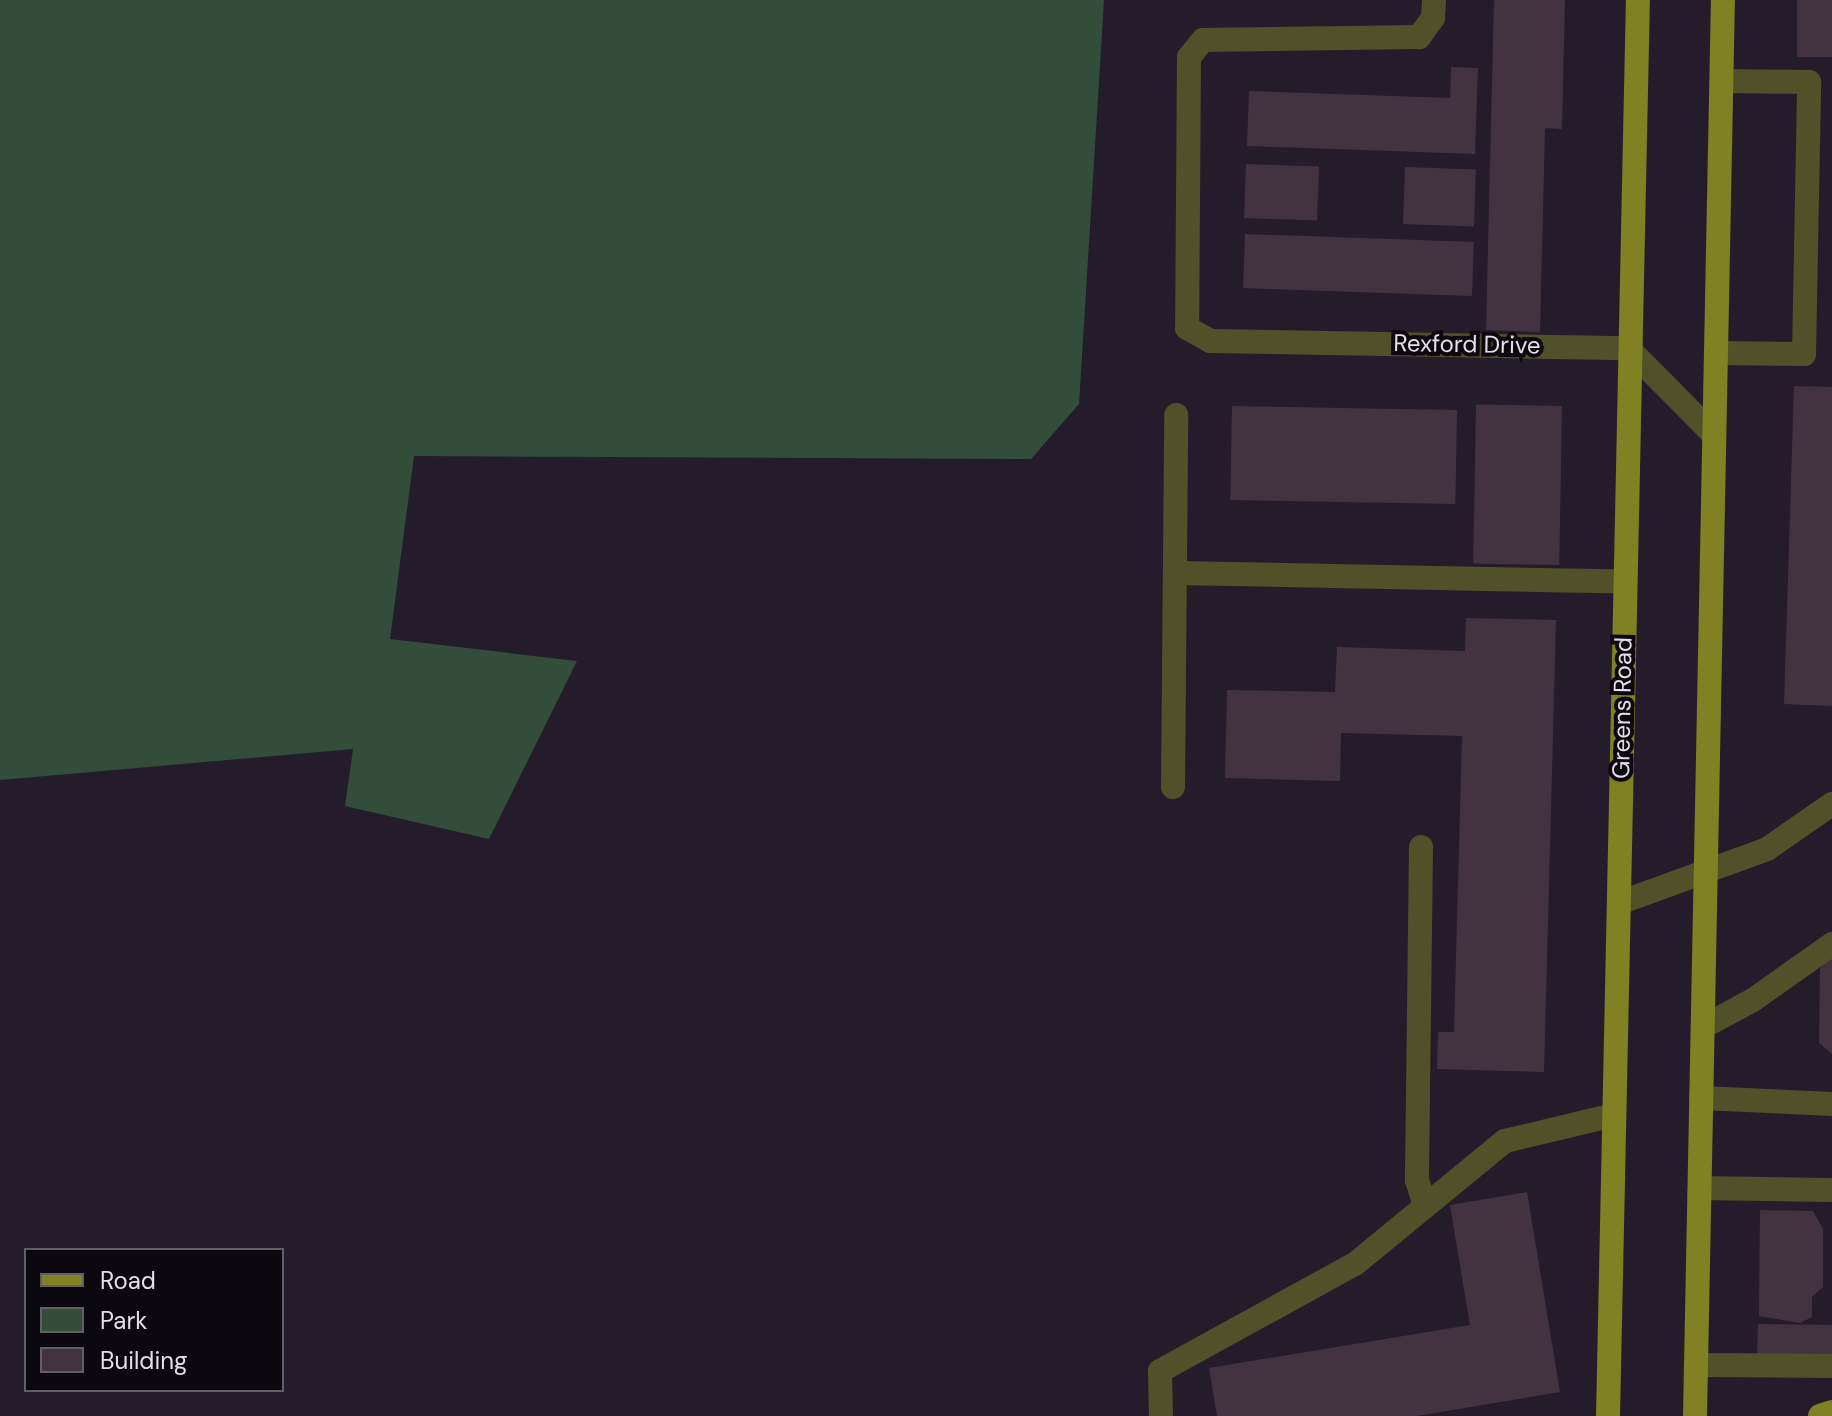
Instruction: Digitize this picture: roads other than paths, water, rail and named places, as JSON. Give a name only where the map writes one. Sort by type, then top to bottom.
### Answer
[{"type":"main road","name":"Greens Road","points":[[1608,1416],[1628,348],[1638,0]]},
{"type":"main road","points":[[1695,1416],[1723,0]]},
{"type":"main road","points":[[1820,1416],[1832,1412]]},
{"type":"lane","name":"Rexford Drive","points":[[1434,0],[1433,18],[1419,37],[1203,40],[1189,57],[1187,328],[1210,341],[1628,348]]},
{"type":"lane","points":[[1716,353],[1804,354],[1809,82],[1722,81]]},
{"type":"lane","points":[[1628,348],[1714,435]]},
{"type":"lane","points":[[1173,787],[1176,415]]},
{"type":"lane","points":[[1176,573],[1625,582]]},
{"type":"lane","points":[[1619,903],[1706,875],[1767,849],[1832,804]]},
{"type":"lane","points":[[1421,847],[1417,1180],[1425,1206]]},
{"type":"lane","points":[[1703,1027],[1832,944]]},
{"type":"lane","points":[[1701,1098],[1832,1104]]},
{"type":"lane","points":[[1161,1416],[1160,1371],[1355,1264],[1505,1141],[1614,1115]]},
{"type":"lane","points":[[1700,1188],[1832,1190]]},
{"type":"lane","points":[[1696,1365],[1832,1366]]}]
